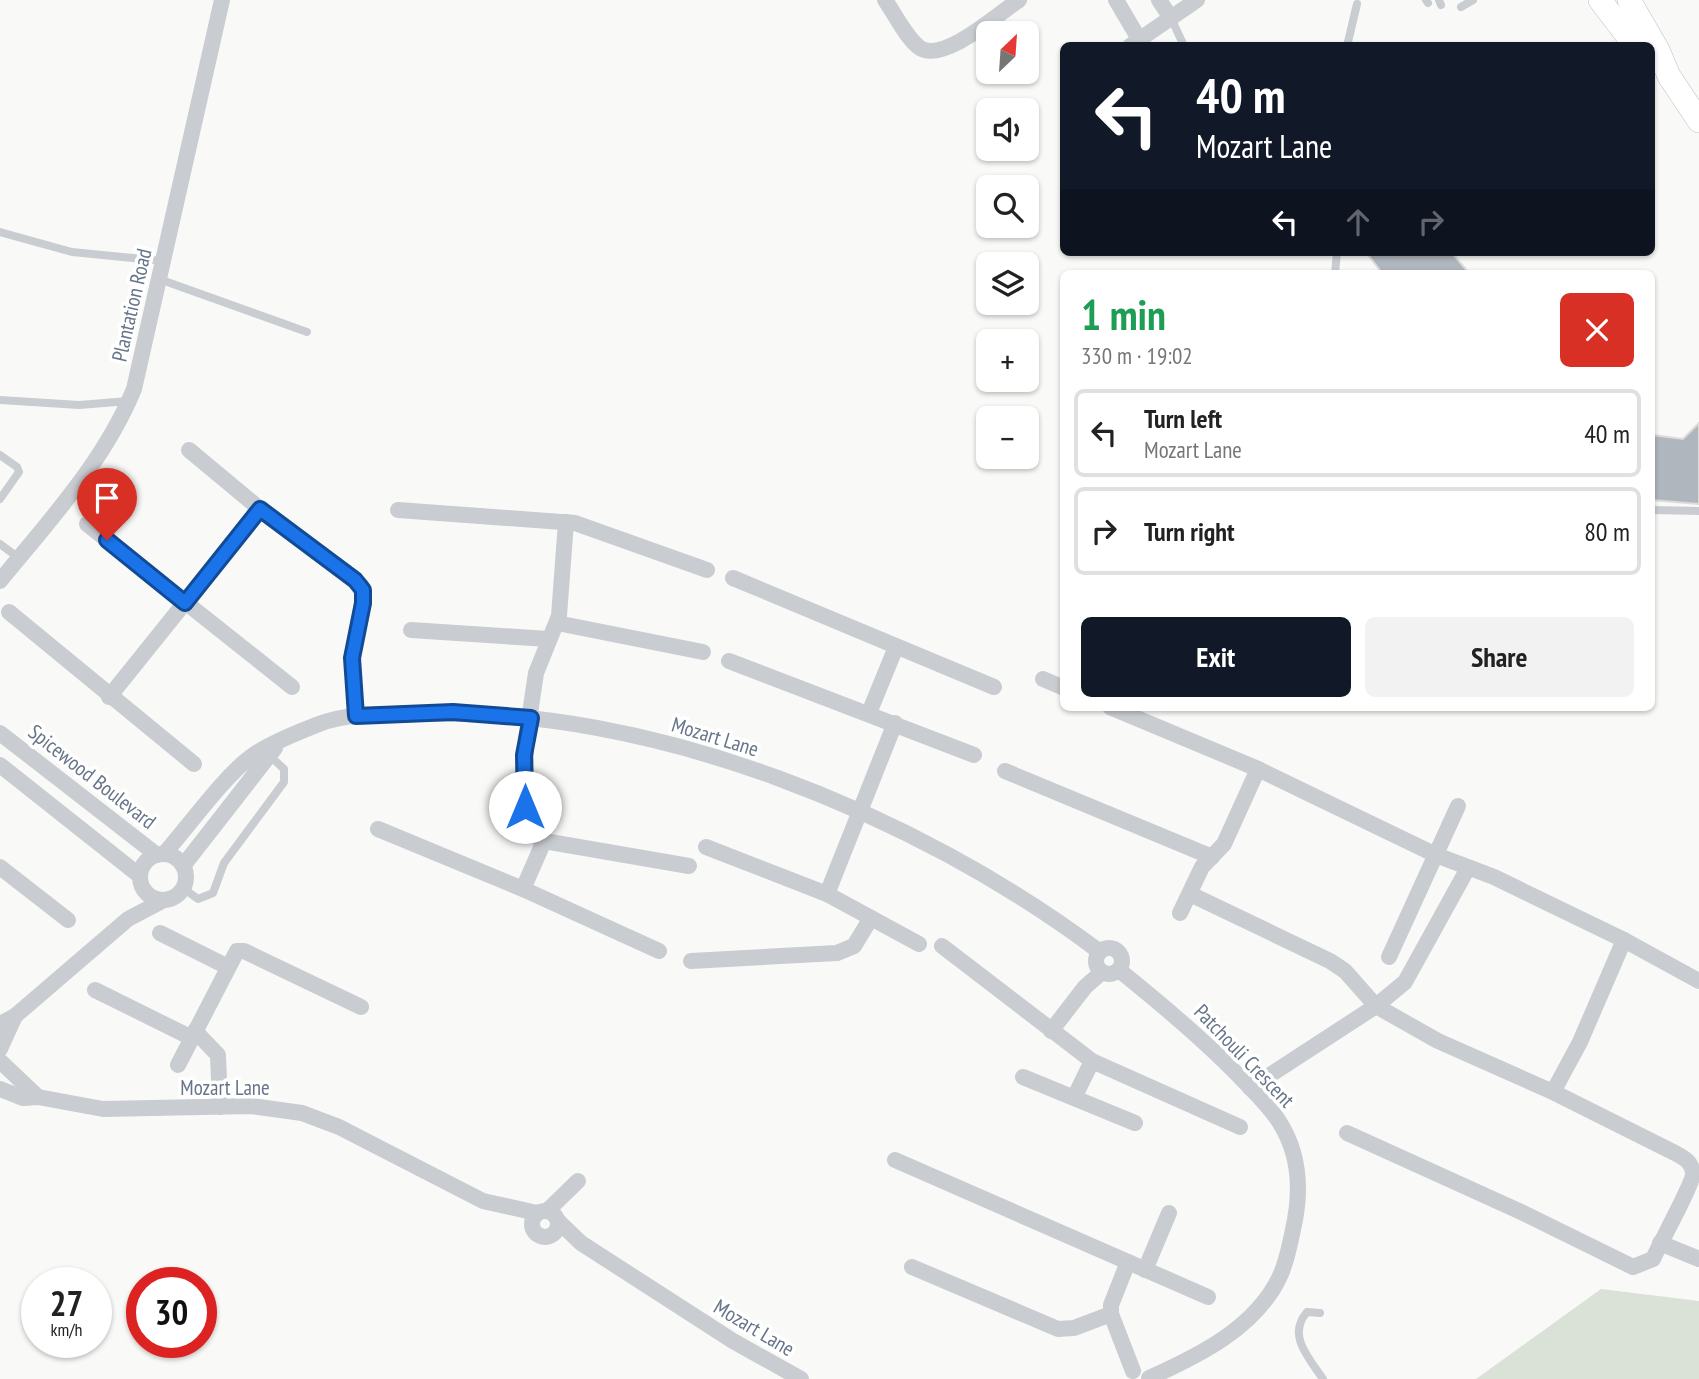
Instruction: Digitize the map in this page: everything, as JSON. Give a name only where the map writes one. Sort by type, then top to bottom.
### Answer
[{"type":"main road","points":[[1600,0],[1632,42]]},
{"type":"main road","points":[[1629,0],[1653,42]]},
{"type":"main road","points":[[1655,45],[1660,69],[1699,121]]},
{"type":"street","name":"Plantation Road","points":[[2,576],[100,457],[129,401],[143,357],[222,0]]},
{"type":"street","points":[[885,0],[917,45],[933,52],[947,49],[1019,0]]},
{"type":"street","points":[[1116,0],[1134,42],[1197,0]]},
{"type":"street","points":[[1159,0],[1171,18]]},
{"type":"street","points":[[190,450],[260,509],[355,580],[363,590],[352,658],[356,716]]},
{"type":"street","points":[[109,697],[260,509]]},
{"type":"street","points":[[398,510],[566,522],[602,531],[706,570]]},
{"type":"street","points":[[566,522],[557,623],[548,639],[536,673],[524,755],[525,821],[529,832],[544,841],[689,866]]},
{"type":"street","points":[[87,524],[292,687]]},
{"type":"street","points":[[733,578],[994,687]]},
{"type":"street","points":[[9,612],[109,697],[194,764]]},
{"type":"street","points":[[557,623],[703,652]]},
{"type":"street","points":[[411,630],[548,639]]},
{"type":"street","points":[[869,713],[896,648]]},
{"type":"street","points":[[729,661],[974,755]]},
{"type":"street","points":[[1043,679],[1060,686]]},
{"type":"street","points":[[1120,711],[1258,769],[1436,855],[1494,877],[1624,940],[1699,981]]},
{"type":"street","name":"Mozart Lane","points":[[161,855],[238,768],[257,753],[274,749],[322,723],[356,716],[453,712],[531,718],[711,755],[860,811],[904,831],[993,881],[1100,952]]},
{"type":"street","points":[[827,894],[895,723]]},
{"type":"street","name":"Spicewood Boulevard","points":[[0,733],[161,855]]},
{"type":"street","name":"Mozart Lane","points":[[183,866],[274,749]]},
{"type":"street","points":[[0,765],[141,880],[149,895],[164,900]]},
{"type":"street","points":[[1180,914],[1202,867],[1224,844],[1258,769]]},
{"type":"street","points":[[1005,771],[1212,857]]},
{"type":"street","points":[[1389,957],[1458,806]]},
{"type":"street","points":[[378,829],[523,889],[659,951]]},
{"type":"street","points":[[523,889],[544,841]]},
{"type":"street","points":[[706,848],[827,894],[919,944]]},
{"type":"street","points":[[0,1049],[7,1020],[128,919],[171,898],[183,888],[183,866],[178,860],[161,855],[145,863],[128,919]]},
{"type":"street","points":[[0,867],[68,920]]},
{"type":"street","points":[[1250,1087],[1376,1006],[1405,982],[1468,867]]},
{"type":"street","points":[[1189,894],[1335,964],[1376,1006],[1438,1041],[1553,1092],[1688,1160],[1694,1173],[1689,1189],[1653,1259],[1633,1267],[1519,1211],[1347,1133]]},
{"type":"street","points":[[691,961],[837,953],[854,946],[871,918]]},
{"type":"street","points":[[160,933],[228,967]]},
{"type":"street","points":[[1553,1092],[1580,1042],[1624,940]]},
{"type":"street","points":[[942,946],[1092,1061],[1240,1127]]},
{"type":"street","name":"Patchouli Crescent","points":[[1100,952],[1109,948],[1117,950],[1122,962],[1110,971],[1188,1026],[1250,1087],[1280,1124],[1296,1167],[1298,1202],[1282,1274],[1263,1303],[1248,1320],[1191,1357],[1149,1379],[1141,1371],[1129,1375]]},
{"type":"street","points":[[178,1065],[237,951],[244,951],[361,1007]]},
{"type":"street","points":[[1051,1031],[1085,987],[1110,971],[1097,961],[1100,952]]},
{"type":"street","points":[[95,990],[193,1035],[218,1055],[220,1107]]},
{"type":"street","points":[[0,1061],[38,1097]]},
{"type":"street","points":[[1075,1097],[1092,1061]]},
{"type":"street","points":[[1023,1077],[1135,1123]]},
{"type":"street","points":[[0,1089],[23,1098],[38,1097]]},
{"type":"street","name":"Mozart Lane","points":[[38,1097],[103,1109],[263,1107],[311,1115],[483,1202],[517,1208],[581,1243],[722,1334],[801,1379]]},
{"type":"street","points":[[895,1160],[1208,1297]]},
{"type":"street","points":[[528,1248],[573,1187]]},
{"type":"street","points":[[1145,1270],[1169,1213]]},
{"type":"street","points":[[1660,1243],[1699,1259]]},
{"type":"street","points":[[1128,1262],[1111,1305],[1111,1314],[1129,1375]]},
{"type":"street","points":[[912,1267],[1058,1329],[1074,1328],[1111,1314]]},
{"type":"lane","points":[[1461,7],[1473,0]]},
{"type":"lane","points":[[1348,42],[1357,4]]},
{"type":"lane","points":[[1171,18],[1182,42]]},
{"type":"lane","points":[[0,232],[72,252],[163,261]]},
{"type":"lane","points":[[159,279],[307,332]]},
{"type":"lane","points":[[0,400],[79,405],[129,401]]},
{"type":"lane","points":[[0,455],[17,467],[19,472],[0,499]]},
{"type":"lane","points":[[1655,510],[1699,511]]},
{"type":"lane","points":[[0,544],[19,558]]},
{"type":"lane","points":[[183,888],[198,898],[213,893],[225,863],[284,782],[284,769],[274,749]]},
{"type":"lane","points":[[1320,1312],[1307,1311],[1298,1322],[1297,1336],[1323,1379]]},
{"type":"shaded area","points":[[1601,1289],[1699,1301],[1699,1379],[1476,1379]]},
{"type":"building","points":[[1369,256],[1454,256],[1466,270],[1380,270]]},
{"type":"building","points":[[1699,423],[1699,504],[1655,500],[1655,435],[1683,439]]},
{"type":"route","points":[[107,540],[185,603],[260,509],[361,585],[363,603],[352,658],[356,716],[453,712],[531,718],[524,755],[525,807]]}]
